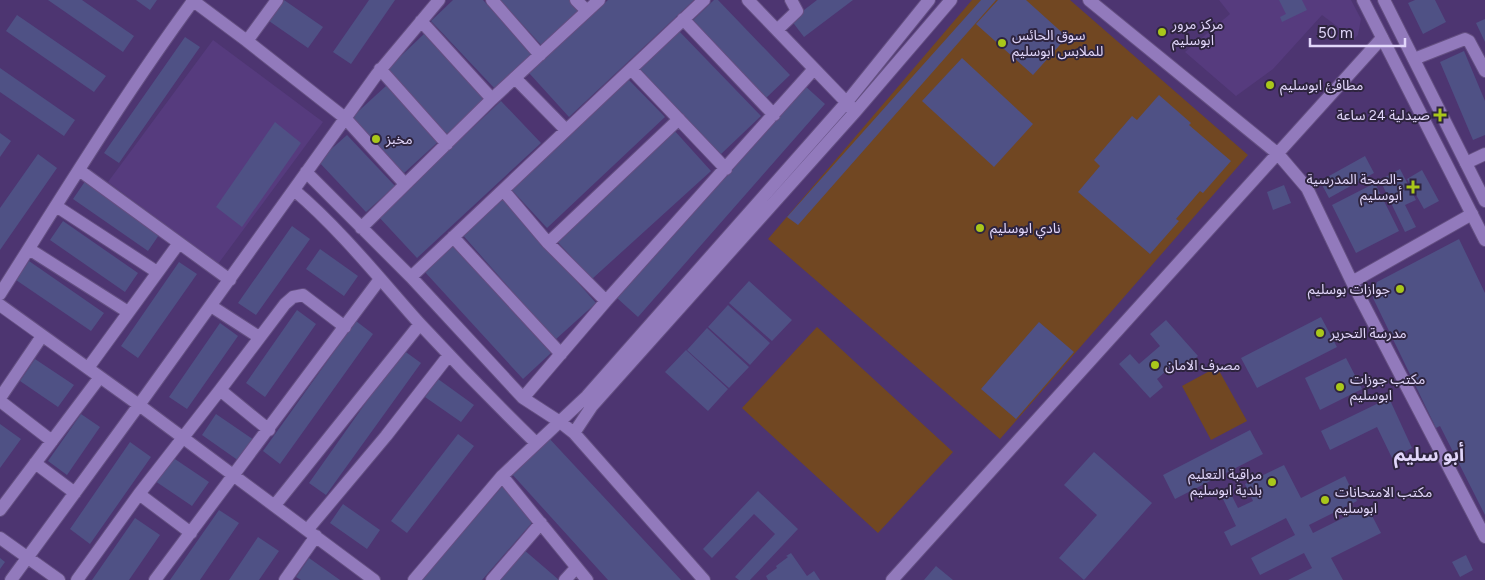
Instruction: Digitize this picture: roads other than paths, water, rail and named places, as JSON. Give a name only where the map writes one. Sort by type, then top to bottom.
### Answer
[{"type":"street","points":[[0,294],[79,170],[193,0],[345,118],[405,184]]},
{"type":"street","points":[[247,41],[277,0]]},
{"type":"street","points":[[11,580],[140,405],[380,69],[439,0]]},
{"type":"street","points":[[492,0],[540,54]]},
{"type":"street","points":[[576,0],[587,11]]},
{"type":"street","points":[[361,228],[492,99],[599,0]]},
{"type":"street","points":[[411,277],[704,0]]},
{"type":"street","points":[[748,0],[851,107]]},
{"type":"street","points":[[777,30],[797,11],[790,0]]},
{"type":"street","points":[[574,433],[592,406],[851,107],[929,0]]},
{"type":"street","points":[[414,580],[502,476],[587,396],[951,0]]},
{"type":"street","points":[[1089,0],[1278,154],[1307,188],[1352,282],[1485,537]]},
{"type":"street","points":[[1363,0],[1485,240]]},
{"type":"street","points":[[1384,0],[1485,201]]},
{"type":"street","points":[[683,19],[774,114]]},
{"type":"street","points":[[421,21],[492,99]]},
{"type":"street","points":[[892,580],[1382,38]]},
{"type":"street","points":[[1414,59],[1465,39],[1469,41],[1485,69]]},
{"type":"street","points":[[631,68],[726,169]]},
{"type":"street","points":[[380,69],[447,144]]},
{"type":"street","points":[[523,398],[606,301],[814,69]]},
{"type":"street","points":[[515,78],[566,130]]},
{"type":"street","points":[[548,243],[679,119]]},
{"type":"street","points":[[1466,163],[1485,154]]},
{"type":"street","points":[[79,170],[230,280]]},
{"type":"street","points":[[306,172],[411,277],[523,398],[574,433],[704,580]]},
{"type":"street","points":[[294,190],[318,211],[449,355],[505,414],[536,443]]},
{"type":"street","points":[[503,190],[548,243],[606,301]]},
{"type":"street","points":[[56,206],[157,272]]},
{"type":"street","points":[[1352,282],[1472,214]]},
{"type":"street","points":[[453,237],[561,354]]},
{"type":"street","points":[[88,368],[179,243]]},
{"type":"street","points":[[29,249],[128,312]]},
{"type":"street","points":[[155,580],[269,430],[380,279]]},
{"type":"street","points":[[78,580],[138,494],[285,304],[293,297],[302,295],[345,327]]},
{"type":"street","points":[[0,305],[140,405],[374,580]]},
{"type":"street","points":[[211,306],[259,337]]},
{"type":"street","points":[[275,505],[420,324]]},
{"type":"street","points":[[42,336],[0,399],[52,441]]},
{"type":"street","points":[[285,580],[312,533],[449,355]]},
{"type":"street","points":[[0,510],[100,377]]},
{"type":"street","points":[[220,390],[269,430]]},
{"type":"street","points":[[34,463],[75,494]]},
{"type":"street","points":[[502,476],[587,580]]},
{"type":"street","points":[[138,494],[190,533]]},
{"type":"street","points":[[492,580],[541,523]]},
{"type":"street","points":[[0,538],[60,580]]},
{"type":"street","points":[[565,580],[576,568]]},
{"type":"place","name":"مركز مرور ابوسليم","points":[[1162,32]]},
{"type":"place","name":"سوق الحائس للملابس ابوسليم","points":[[1002,43]]},
{"type":"place","name":"مطافئ ابوسليم","points":[[1270,85]]},
{"type":"place","name":"صيدلية 24 ساعة","points":[[1440,115]]},
{"type":"place","name":"مخبز","points":[[376,139]]},
{"type":"place","name":"الصحة المدرسية- أبوسليم","points":[[1413,187]]},
{"type":"place","name":"نادي ابوسليم","points":[[980,228]]},
{"type":"place","name":"جوازات بوسليم","points":[[1400,289]]},
{"type":"place","name":"مدرسة التحرير","points":[[1320,333]]},
{"type":"place","name":"مصرف الامان","points":[[1155,365]]},
{"type":"place","name":"مكتب جوزات ابوسليم","points":[[1340,387]]},
{"type":"place","name":"مراقبة التعليم بلدية ابوسليم","points":[[1272,482]]},
{"type":"place","name":"مكتب الامتحانات ابوسليم","points":[[1325,500]]},
{"type":"district","name":"أبو سليم","points":[[1429,454]]}]
